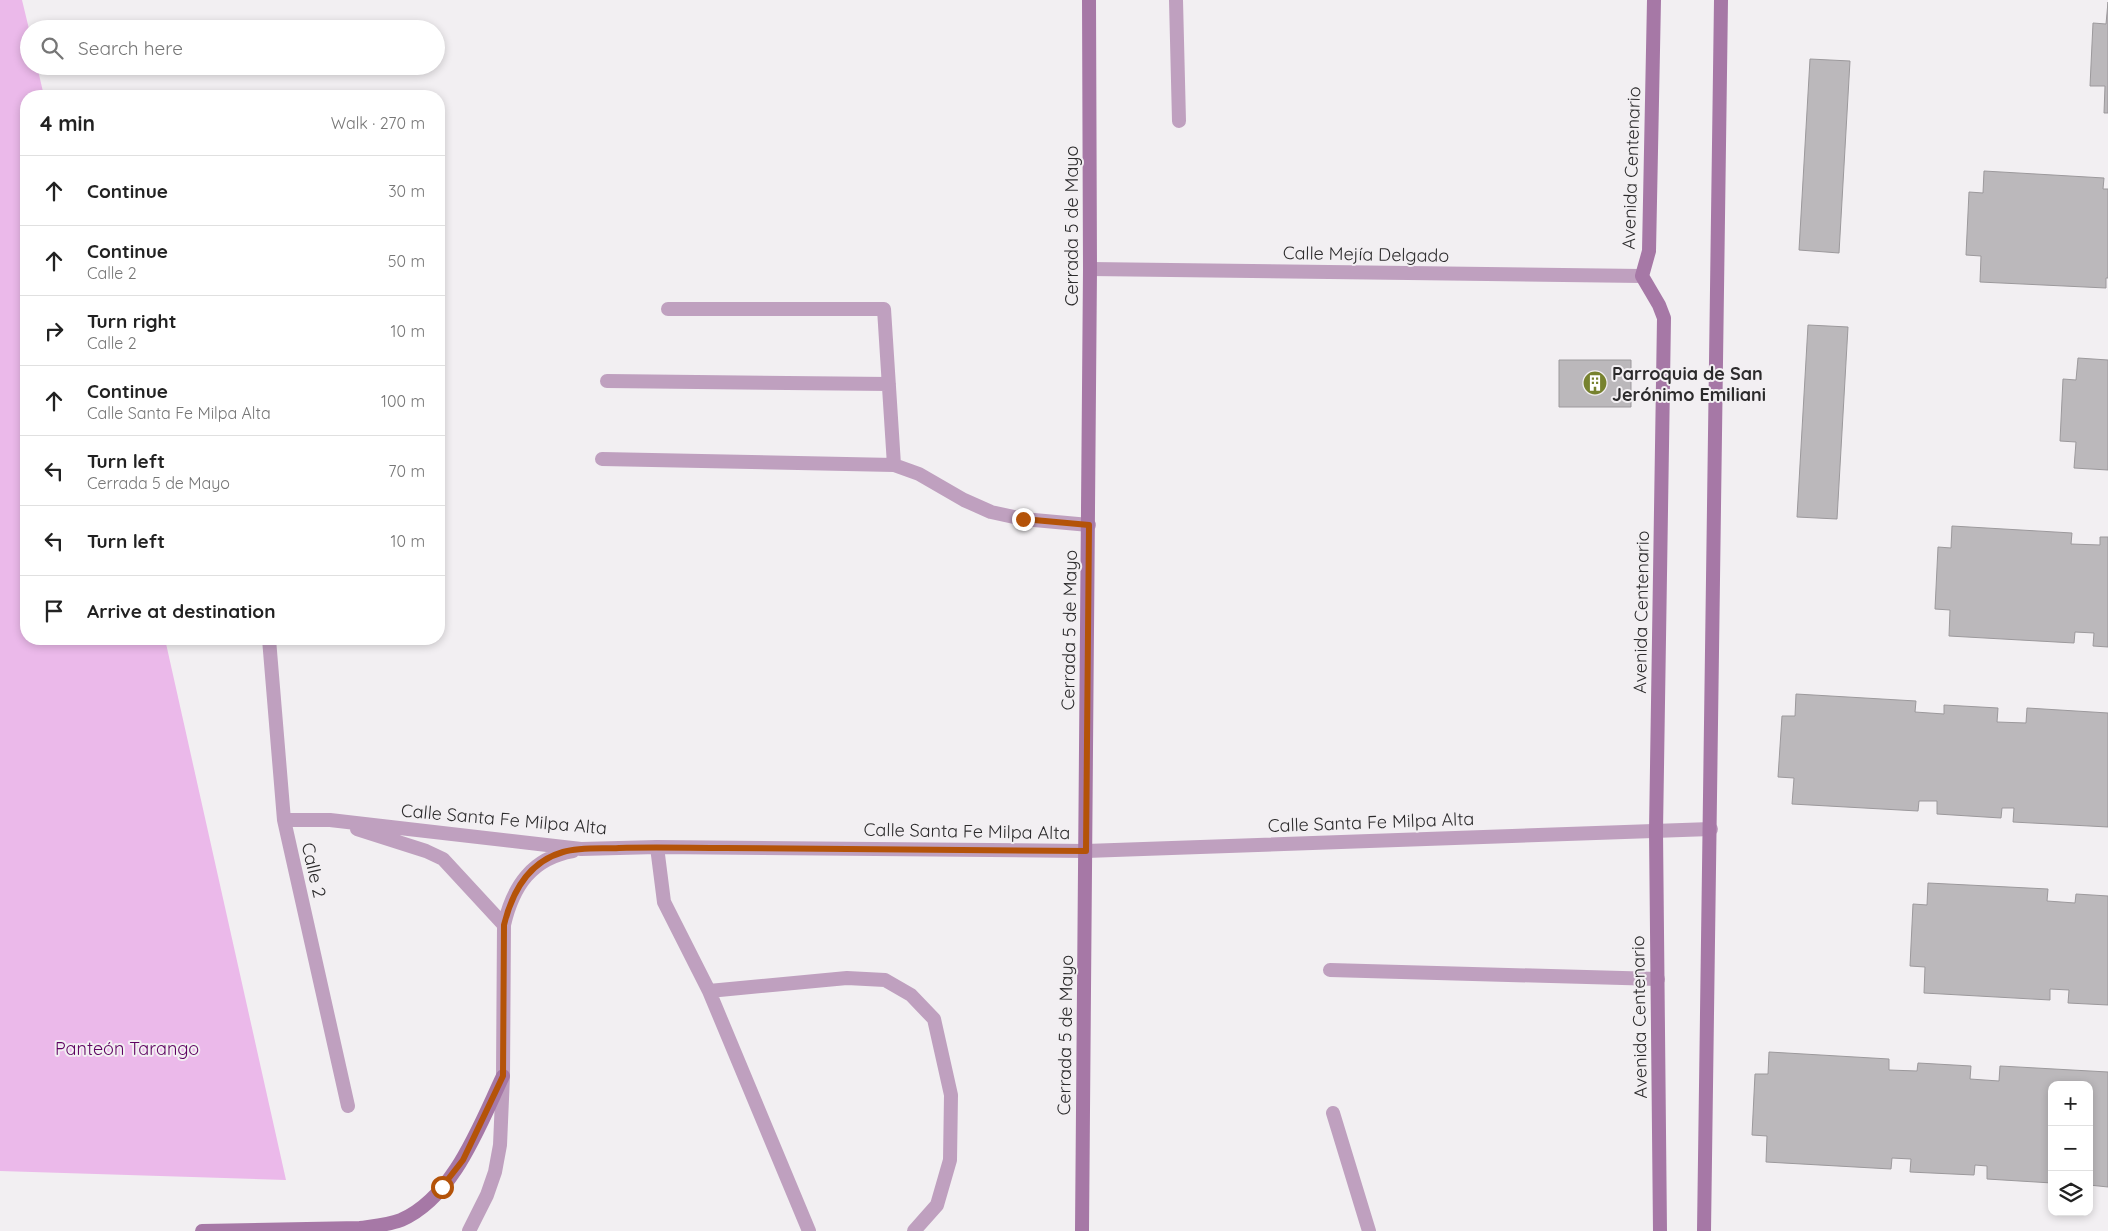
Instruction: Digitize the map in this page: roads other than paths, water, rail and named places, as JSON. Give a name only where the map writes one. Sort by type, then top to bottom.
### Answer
[{"type":"main road","name":"Cerrada 5 de Mayo","points":[[1082,1231],[1089,525],[1089,0]]},
{"type":"main road","name":"Avenida Centenario","points":[[1654,0],[1649,252],[1642,276],[1659,305],[1664,318],[1656,831],[1660,1231]]},
{"type":"main road","points":[[1704,1231],[1721,0]]},
{"type":"main road","points":[[202,1231],[360,1228],[381,1226],[402,1220],[430,1200],[463,1160],[503,1076]]},
{"type":"street","points":[[1176,0],[1179,121]]},
{"type":"street","name":"Calle Mejía Delgado","points":[[1090,269],[1642,276]]},
{"type":"street","points":[[668,309],[884,309],[894,465]]},
{"type":"street","points":[[607,381],[889,384]]},
{"type":"street","points":[[602,459],[894,465],[919,474],[964,500],[991,512],[1023,519],[1089,525]]},
{"type":"street","name":"Calle 2","points":[[269,645],[284,820],[348,1106]]},
{"type":"street","name":"Calle Santa Fe Milpa Alta","points":[[284,820],[330,820],[581,849],[657,847],[1086,851],[1711,829]]},
{"type":"street","points":[[330,820],[426,851],[443,859],[504,925]]},
{"type":"street","points":[[657,847],[664,902],[709,991],[809,1231]]},
{"type":"street","points":[[469,1231],[495,1172],[500,1145],[503,1076],[504,925],[508,905],[517,887],[530,872],[545,860],[562,852],[581,849]]},
{"type":"street","points":[[1330,970],[1658,979]]},
{"type":"street","points":[[709,991],[847,978],[885,980],[911,995],[934,1019],[951,1095],[950,1160],[937,1205],[914,1231]]},
{"type":"street","points":[[1333,1113],[1369,1231]]},
{"type":"place","name":"Parroquia de San Jerónimo Emiliani","points":[[1595,383]]},
{"type":"park label","name":"Panteón Tarango","points":[[127,1048]]}]
